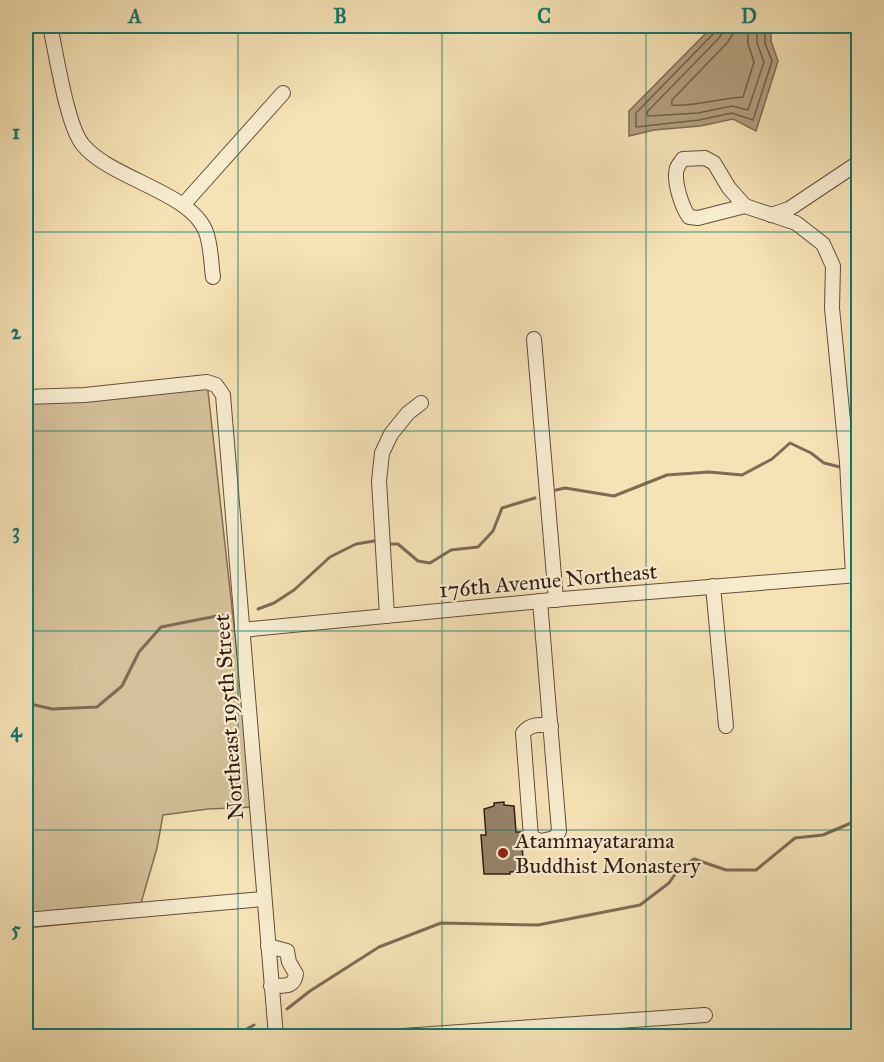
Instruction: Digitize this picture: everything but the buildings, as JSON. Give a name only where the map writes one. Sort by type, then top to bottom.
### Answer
[{"type":"street","points":[[50,26],[69,112],[81,144],[99,161],[183,205],[202,225],[206,233],[213,277]]},
{"type":"street","points":[[183,205],[283,93]]},
{"type":"street","points":[[745,206],[698,218],[689,217],[683,208],[677,168],[682,159],[705,159],[714,163],[729,188],[745,206],[796,224],[810,232],[823,244],[833,266],[832,308],[856,575]]},
{"type":"street","points":[[771,215],[789,209],[858,163]]},
{"type":"street","points":[[534,339],[556,600]]},
{"type":"street","name":"Northeast 195th Street","points":[[26,397],[85,395],[207,382],[216,385],[223,395],[276,1036]]},
{"type":"street","points":[[387,616],[379,481],[382,453],[391,434],[421,403]]},
{"type":"street","name":"176th Avenue Northeast","points":[[242,630],[540,601],[856,575]]},
{"type":"street","points":[[713,586],[726,726]]},
{"type":"street","points":[[540,601],[551,726],[559,831],[555,838],[540,841],[531,837],[523,733],[533,726],[541,724],[551,726]]},
{"type":"street","points":[[26,920],[263,899]]},
{"type":"street","points":[[267,946],[287,951],[289,962],[296,974],[294,981],[286,986],[271,986]]},
{"type":"street","points":[[403,1036],[705,1015]]},
{"type":"shaded area","points":[[207,382],[254,807],[208,809],[163,815],[157,848],[137,917],[26,928],[26,397]]},
{"type":"water","points":[[713,26],[771,26],[771,41],[778,61],[756,131],[733,119],[700,126],[654,130],[629,136],[629,111]]},
{"type":"waterway","points":[[556,490],[565,488],[614,496],[667,475],[709,472],[742,475],[772,459],[790,443],[811,453],[824,463],[844,468]]},
{"type":"waterway","points":[[851,468],[858,469]]},
{"type":"waterway","points":[[391,544],[398,544],[418,561],[430,563],[451,550],[478,547],[493,531],[502,508],[535,498]]},
{"type":"waterway","points":[[258,609],[274,603],[294,590],[330,557],[356,544],[374,541]]},
{"type":"waterway","points":[[26,703],[52,709],[97,707],[122,686],[139,652],[161,627],[222,615]]},
{"type":"waterway","points":[[287,1009],[310,991],[379,947],[441,923],[538,925],[640,905],[669,883],[678,870],[694,859],[726,870],[756,870],[795,838],[823,835],[858,820]]},
{"type":"waterway","points":[[234,1036],[254,1025]]},
{"type":"place","name":"Atammayatarama Buddhist Monastery","points":[[503,853]]}]
